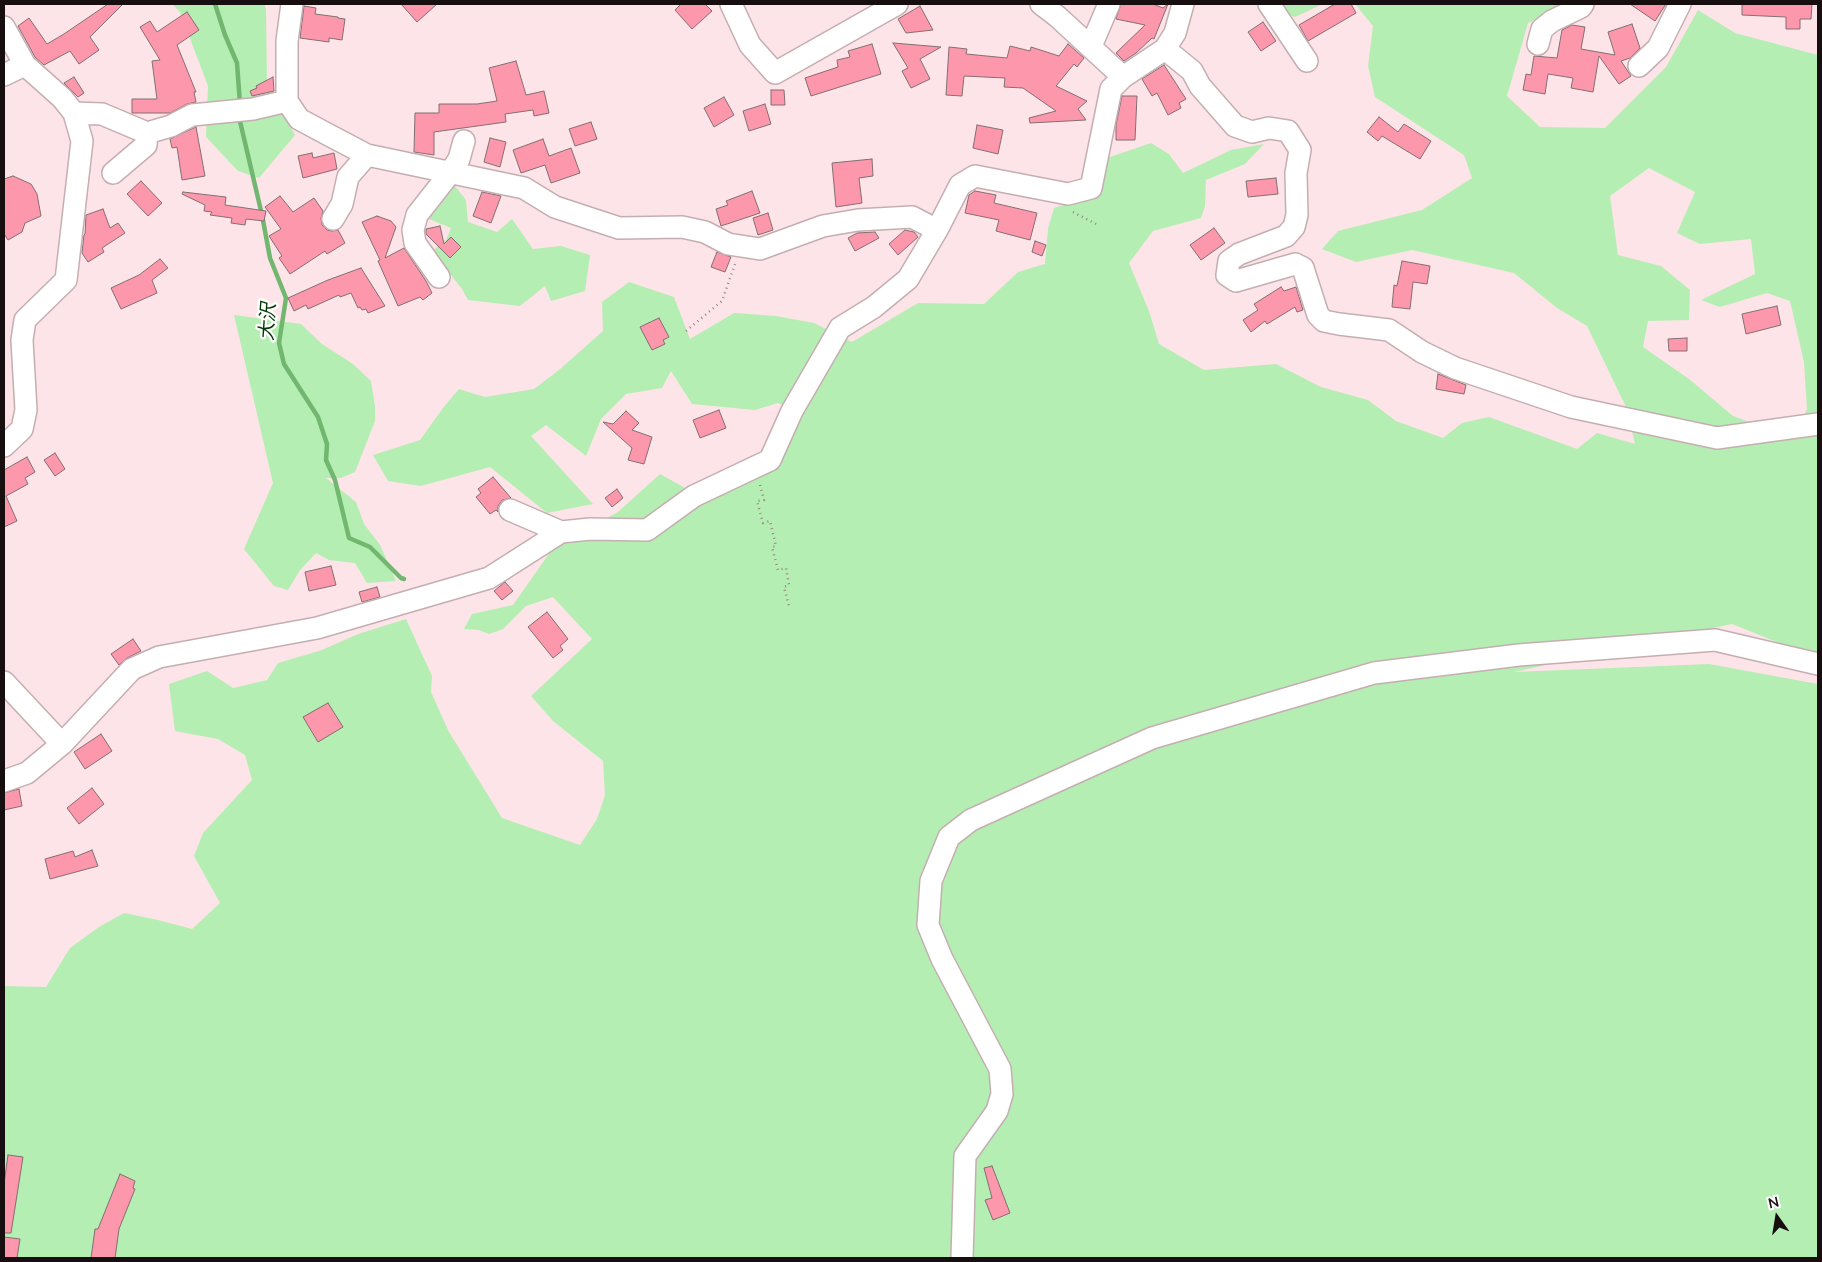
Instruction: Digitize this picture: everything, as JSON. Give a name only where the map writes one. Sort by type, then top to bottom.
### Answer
[{"type":"street","points":[[292,4],[287,41],[287,101],[299,119],[367,155],[524,188],[555,207],[618,228],[682,227],[705,232],[728,244],[760,249],[823,226],[858,220],[912,217],[937,230]]},
{"type":"street","points":[[731,4],[750,45],[775,73],[897,4]]},
{"type":"street","points":[[1041,4],[1091,46],[1123,77]]},
{"type":"street","points":[[1091,46],[1109,4]]},
{"type":"street","points":[[1269,4],[1306,61]]},
{"type":"street","points":[[1538,44],[1542,28],[1581,7],[1583,4]]},
{"type":"street","points":[[1639,66],[1658,48],[1680,4]]},
{"type":"street","points":[[4,780],[28,773],[62,744],[132,669],[159,657],[317,628],[489,578],[561,532],[590,529],[647,530],[694,496],[770,460],[792,411],[840,328],[874,307],[908,279],[937,230],[960,185],[975,176],[1068,194],[1091,188],[1111,89],[1123,77],[1165,49],[1175,33],[1184,5]]},
{"type":"street","points":[[4,27],[25,65],[62,98],[74,112],[82,141],[66,280],[25,320],[22,340],[26,410],[22,429],[4,446]]},
{"type":"street","points":[[1165,49],[1192,71],[1200,86],[1235,126],[1252,132],[1269,128],[1288,131],[1300,150],[1296,173],[1297,215],[1294,227],[1286,236],[1239,254],[1228,261],[1227,275],[1236,281],[1295,264],[1303,268],[1318,315],[1324,320],[1339,324],[1389,330],[1422,352],[1455,368],[1571,407],[1717,438],[1818,424]]},
{"type":"street","points":[[4,75],[25,65]]},
{"type":"street","points":[[74,112],[102,114],[147,133],[171,126],[192,115],[253,109],[287,101]]},
{"type":"street","points":[[113,173],[146,145],[147,133]]},
{"type":"street","points":[[439,277],[416,243],[413,230],[417,215],[459,159],[464,141]]},
{"type":"street","points":[[333,219],[342,204],[348,177],[367,155]]},
{"type":"street","points":[[510,510],[561,532]]},
{"type":"street","points":[[962,1258],[965,1156],[997,1112],[1002,1094],[1000,1069],[942,959],[928,925],[931,881],[949,837],[971,820],[1152,738],[1374,673],[1519,656],[1715,640],[1818,664]]},
{"type":"street","points":[[4,682],[62,744]]},
{"type":"path","points":[[686,331],[722,301],[741,246]]},
{"type":"path","points":[[754,467],[764,500],[757,501],[763,523],[770,521],[776,546],[772,547],[778,570],[786,568],[790,585],[784,587],[789,606]]},
{"type":"green space","points":[[172,4],[264,4],[266,8],[267,84],[295,135],[259,178],[238,171],[206,137],[208,86],[180,12]]},
{"type":"green space","points":[[1262,4],[1323,4],[1295,17]]},
{"type":"green space","points":[[1355,4],[1566,4],[1528,23],[1507,96],[1540,127],[1605,128],[1666,67],[1698,10],[1735,33],[1818,55],[1818,653],[1794,649],[1732,624],[1514,672],[1709,664],[1818,684],[1818,1258],[4,1258],[4,986],[46,987],[70,948],[99,927],[124,913],[192,929],[220,903],[194,856],[203,833],[252,780],[245,755],[218,739],[175,731],[169,684],[207,671],[233,688],[267,680],[278,663],[322,650],[358,634],[406,619],[432,676],[431,692],[449,732],[502,818],[580,845],[597,819],[605,795],[603,761],[553,721],[531,696],[592,639],[553,597],[526,606],[503,629],[489,634],[479,630],[464,629],[472,614],[513,605],[553,548],[618,512],[660,474],[707,500],[772,466],[800,414],[778,403],[755,410],[692,404],[671,371],[662,388],[626,394],[601,419],[586,456],[546,425],[531,436],[593,504],[547,513],[490,467],[421,486],[388,481],[373,455],[420,440],[459,389],[485,397],[534,389],[559,370],[603,331],[602,302],[629,282],[674,297],[690,339],[734,313],[776,316],[814,323],[852,342],[918,303],[984,304],[1018,272],[1045,264],[1048,229],[1054,208],[1100,193],[1101,160],[1151,143],[1169,154],[1183,173],[1231,150],[1264,144],[1245,164],[1206,180],[1205,206],[1201,218],[1153,231],[1129,263],[1149,311],[1159,344],[1204,370],[1276,364],[1321,387],[1368,400],[1396,421],[1443,438],[1462,423],[1489,417],[1577,449],[1597,433],[1635,444],[1627,409],[1587,326],[1557,308],[1514,273],[1412,250],[1356,262],[1322,249],[1338,231],[1422,210],[1472,178],[1464,155],[1375,97],[1368,66],[1373,26]],"holes":[[[1649,168],[1695,192],[1677,233],[1700,244],[1751,239],[1755,274],[1701,300],[1720,307],[1767,293],[1790,301],[1804,362],[1807,409],[1794,438],[1733,416],[1689,379],[1643,347],[1648,321],[1689,320],[1690,290],[1661,266],[1618,255],[1610,196]]]},
{"type":"green space","points":[[455,186],[466,200],[468,222],[497,232],[512,219],[533,249],[561,246],[590,255],[585,291],[551,301],[545,286],[520,306],[468,300],[462,289],[432,251],[446,240],[451,228],[429,219]]},
{"type":"green space","points":[[234,315],[301,324],[322,344],[353,364],[371,381],[375,421],[355,472],[341,478],[326,478],[356,502],[364,524],[380,545],[396,581],[367,583],[355,563],[329,560],[316,553],[300,570],[288,590],[274,586],[244,549],[273,483]]},
{"type":"building","points":[[108,4],[123,4],[90,37],[99,50],[79,64],[70,51],[44,65],[35,57],[18,26],[29,18],[47,44]]},
{"type":"building","points":[[401,4],[437,4],[417,22]]},
{"type":"building","points":[[681,4],[705,4],[712,11],[692,29],[675,10]]},
{"type":"building","points":[[1121,4],[1153,4],[1163,8],[1168,4],[1154,39],[1152,38],[1124,61],[1116,53],[1145,25],[1116,19]]},
{"type":"building","points":[[1335,4],[1351,4],[1356,13],[1308,41],[1299,25]]},
{"type":"building","points":[[1630,4],[1666,4],[1655,21]]},
{"type":"building","points":[[1742,4],[1812,4],[1811,19],[1800,19],[1800,29],[1786,29],[1786,17],[1742,15]]},
{"type":"building","points":[[304,6],[316,8],[315,14],[345,19],[342,40],[329,38],[329,42],[300,38]]},
{"type":"building","points":[[920,6],[933,30],[906,33],[898,19]]},
{"type":"building","points":[[187,12],[199,30],[177,45],[196,92],[194,92],[196,102],[187,104],[170,113],[132,113],[132,99],[157,99],[152,61],[160,60],[140,27],[150,21],[157,32]]},
{"type":"building","points":[[1263,22],[1276,41],[1261,51],[1248,32]]},
{"type":"building","points":[[1632,24],[1640,48],[1630,58],[1621,61],[1631,76],[1619,84],[1599,56],[1593,92],[1571,88],[1573,78],[1548,74],[1545,94],[1523,90],[1526,74],[1531,75],[1534,56],[1557,58],[1562,30],[1572,25],[1585,27],[1581,49],[1615,55],[1608,32]]},
{"type":"building","points":[[893,43],[941,47],[920,59],[930,79],[911,88],[902,71],[908,68]]},
{"type":"building","points":[[872,44],[881,74],[811,96],[805,78],[838,67],[837,60],[850,57],[848,51]]},
{"type":"building","points":[[1068,44],[1084,58],[1077,67],[1074,64],[1056,86],[1087,101],[1078,109],[1086,120],[1030,123],[1029,118],[1056,111],[1023,88],[1004,87],[1005,78],[964,76],[962,96],[946,95],[949,47],[967,49],[966,54],[1007,58],[1010,46],[1030,51],[1031,47],[1059,56]]},
{"type":"building","points":[[516,61],[526,95],[544,91],[549,113],[534,116],[533,110],[505,114],[506,122],[434,132],[434,155],[414,152],[415,113],[439,113],[439,104],[477,104],[497,101],[489,68]]},
{"type":"building","points":[[1164,65],[1186,99],[1179,103],[1181,108],[1168,115],[1157,93],[1152,96],[1142,79]]},
{"type":"building","points":[[74,77],[84,93],[78,97],[64,83]]},
{"type":"building","points":[[273,77],[274,91],[252,96],[250,91]]},
{"type":"building","points":[[771,90],[784,90],[785,105],[771,105]]},
{"type":"building","points":[[1122,96],[1137,96],[1135,140],[1116,140],[1116,125]]},
{"type":"building","points":[[724,97],[734,115],[714,127],[704,108]]},
{"type":"building","points":[[765,104],[771,124],[749,131],[743,111]]},
{"type":"building","points":[[1379,117],[1398,132],[1404,124],[1431,141],[1420,159],[1382,136],[1378,141],[1367,132]]},
{"type":"building","points":[[591,122],[597,139],[575,146],[569,129]]},
{"type":"building","points":[[977,125],[1003,130],[998,154],[973,148]]},
{"type":"building","points":[[196,127],[205,176],[182,180],[177,147],[172,148],[170,139]]},
{"type":"building","points":[[490,138],[506,142],[500,167],[484,162]]},
{"type":"building","points":[[543,139],[549,156],[571,148],[580,173],[551,183],[545,165],[521,173],[513,150]]},
{"type":"building","points":[[312,153],[313,158],[334,153],[337,169],[303,178],[298,156]]},
{"type":"building","points":[[872,159],[873,176],[859,178],[862,203],[836,207],[832,163]]},
{"type":"building","points":[[13,176],[31,184],[37,194],[41,216],[25,223],[22,232],[8,240],[4,234],[4,179]]},
{"type":"building","points":[[1276,178],[1278,194],[1248,197],[1246,181]]},
{"type":"building","points":[[141,181],[162,203],[148,216],[127,194]]},
{"type":"building","points":[[752,191],[760,213],[721,226],[716,209],[728,205],[726,201]]},
{"type":"building","points":[[975,191],[996,195],[994,203],[1037,213],[1030,240],[996,231],[999,220],[965,213],[969,195]]},
{"type":"building","points":[[183,192],[226,197],[225,205],[266,211],[264,221],[246,219],[245,225],[231,223],[232,218],[210,215],[212,212],[204,211],[205,205],[182,194]]},
{"type":"building","points":[[482,192],[501,196],[491,223],[473,216]]},
{"type":"building","points":[[280,196],[293,212],[314,198],[323,211],[322,225],[327,230],[338,230],[345,243],[327,254],[325,251],[290,274],[279,258],[282,256],[269,236],[281,229],[265,207]]},
{"type":"building","points":[[103,209],[110,228],[118,223],[125,233],[102,248],[104,252],[88,262],[82,253],[86,215]]},
{"type":"building","points":[[768,213],[773,230],[758,235],[753,218]]},
{"type":"building","points":[[377,216],[391,221],[396,227],[385,258],[404,248],[432,293],[423,300],[420,297],[398,306],[378,261],[380,260],[362,222]]},
{"type":"building","points":[[440,226],[444,244],[451,237],[461,247],[450,258],[426,234],[426,229]]},
{"type":"building","points":[[1214,228],[1225,243],[1201,260],[1190,245]]},
{"type":"building","points":[[905,230],[914,232],[918,237],[898,255],[889,244]]},
{"type":"building","points":[[875,232],[879,238],[855,251],[848,238],[857,233]]},
{"type":"building","points":[[1035,241],[1046,245],[1042,256],[1032,252]]},
{"type":"building","points":[[717,252],[731,257],[725,272],[711,267]]},
{"type":"building","points":[[160,259],[168,268],[152,280],[157,293],[121,309],[111,288],[139,275]]},
{"type":"building","points":[[1402,261],[1430,266],[1427,284],[1413,282],[1410,309],[1392,307],[1394,285],[1397,286]]},
{"type":"building","points":[[361,268],[385,306],[368,313],[366,309],[358,308],[351,293],[340,297],[339,295],[308,309],[306,305],[294,311],[288,298]]},
{"type":"building","points":[[1281,287],[1284,291],[1296,287],[1303,310],[1297,312],[1295,307],[1267,324],[1265,321],[1251,332],[1243,320],[1258,310],[1254,304]]},
{"type":"building","points":[[1777,306],[1781,325],[1746,334],[1742,314]]},
{"type":"building","points":[[659,318],[669,337],[663,340],[665,344],[652,350],[640,327]]},
{"type":"building","points":[[1687,338],[1687,351],[1669,351],[1668,339]]},
{"type":"building","points":[[1438,374],[1466,385],[1464,394],[1436,389]]},
{"type":"building","points":[[719,410],[726,428],[700,438],[693,420]]},
{"type":"building","points":[[626,411],[639,423],[632,430],[652,437],[644,464],[628,460],[632,448],[603,422],[613,424]]},
{"type":"building","points":[[55,453],[65,469],[55,476],[44,460]]},
{"type":"building","points":[[27,457],[35,472],[25,478],[28,484],[6,496],[17,521],[4,527],[4,470]]},
{"type":"building","points":[[493,477],[511,498],[502,500],[498,506],[498,512],[496,510],[490,514],[476,497],[481,493],[478,489]]},
{"type":"building","points":[[617,489],[623,498],[612,507],[605,498]]},
{"type":"building","points":[[331,566],[336,585],[309,591],[305,572]]},
{"type":"building","points":[[505,582],[513,591],[502,600],[494,591]]},
{"type":"building","points":[[377,587],[380,597],[362,602],[359,592]]},
{"type":"building","points":[[547,612],[568,639],[560,646],[563,650],[553,658],[528,627]]},
{"type":"building","points":[[133,639],[141,651],[127,658],[119,665],[111,654]]},
{"type":"building","points":[[328,703],[343,727],[318,742],[303,717]]},
{"type":"building","points":[[101,734],[112,751],[85,769],[74,752]]},
{"type":"building","points":[[92,788],[104,804],[79,824],[67,808]]},
{"type":"building","points":[[19,789],[22,806],[4,810],[4,793]]},
{"type":"building","points":[[92,850],[98,866],[50,879],[45,859],[73,851],[75,857]]},
{"type":"building","points":[[8,1155],[23,1157],[11,1233],[4,1233],[4,1184]]},
{"type":"building","points":[[992,1166],[1010,1213],[993,1220],[985,1200],[992,1198],[984,1168]]},
{"type":"building","points":[[120,1174],[135,1181],[133,1188],[135,1189],[119,1229],[115,1258],[91,1258],[95,1229],[98,1229]]},
{"type":"building","points":[[4,1237],[20,1239],[17,1258],[4,1258]]},
{"type":"waterway","name":"大沢","points":[[215,4],[237,63],[240,104]]},
{"type":"waterway","name":"大沢","points":[[239,117],[270,258],[286,298],[279,343],[284,364],[318,417],[327,444],[326,460],[335,480],[349,538],[370,547],[404,579]]}]
